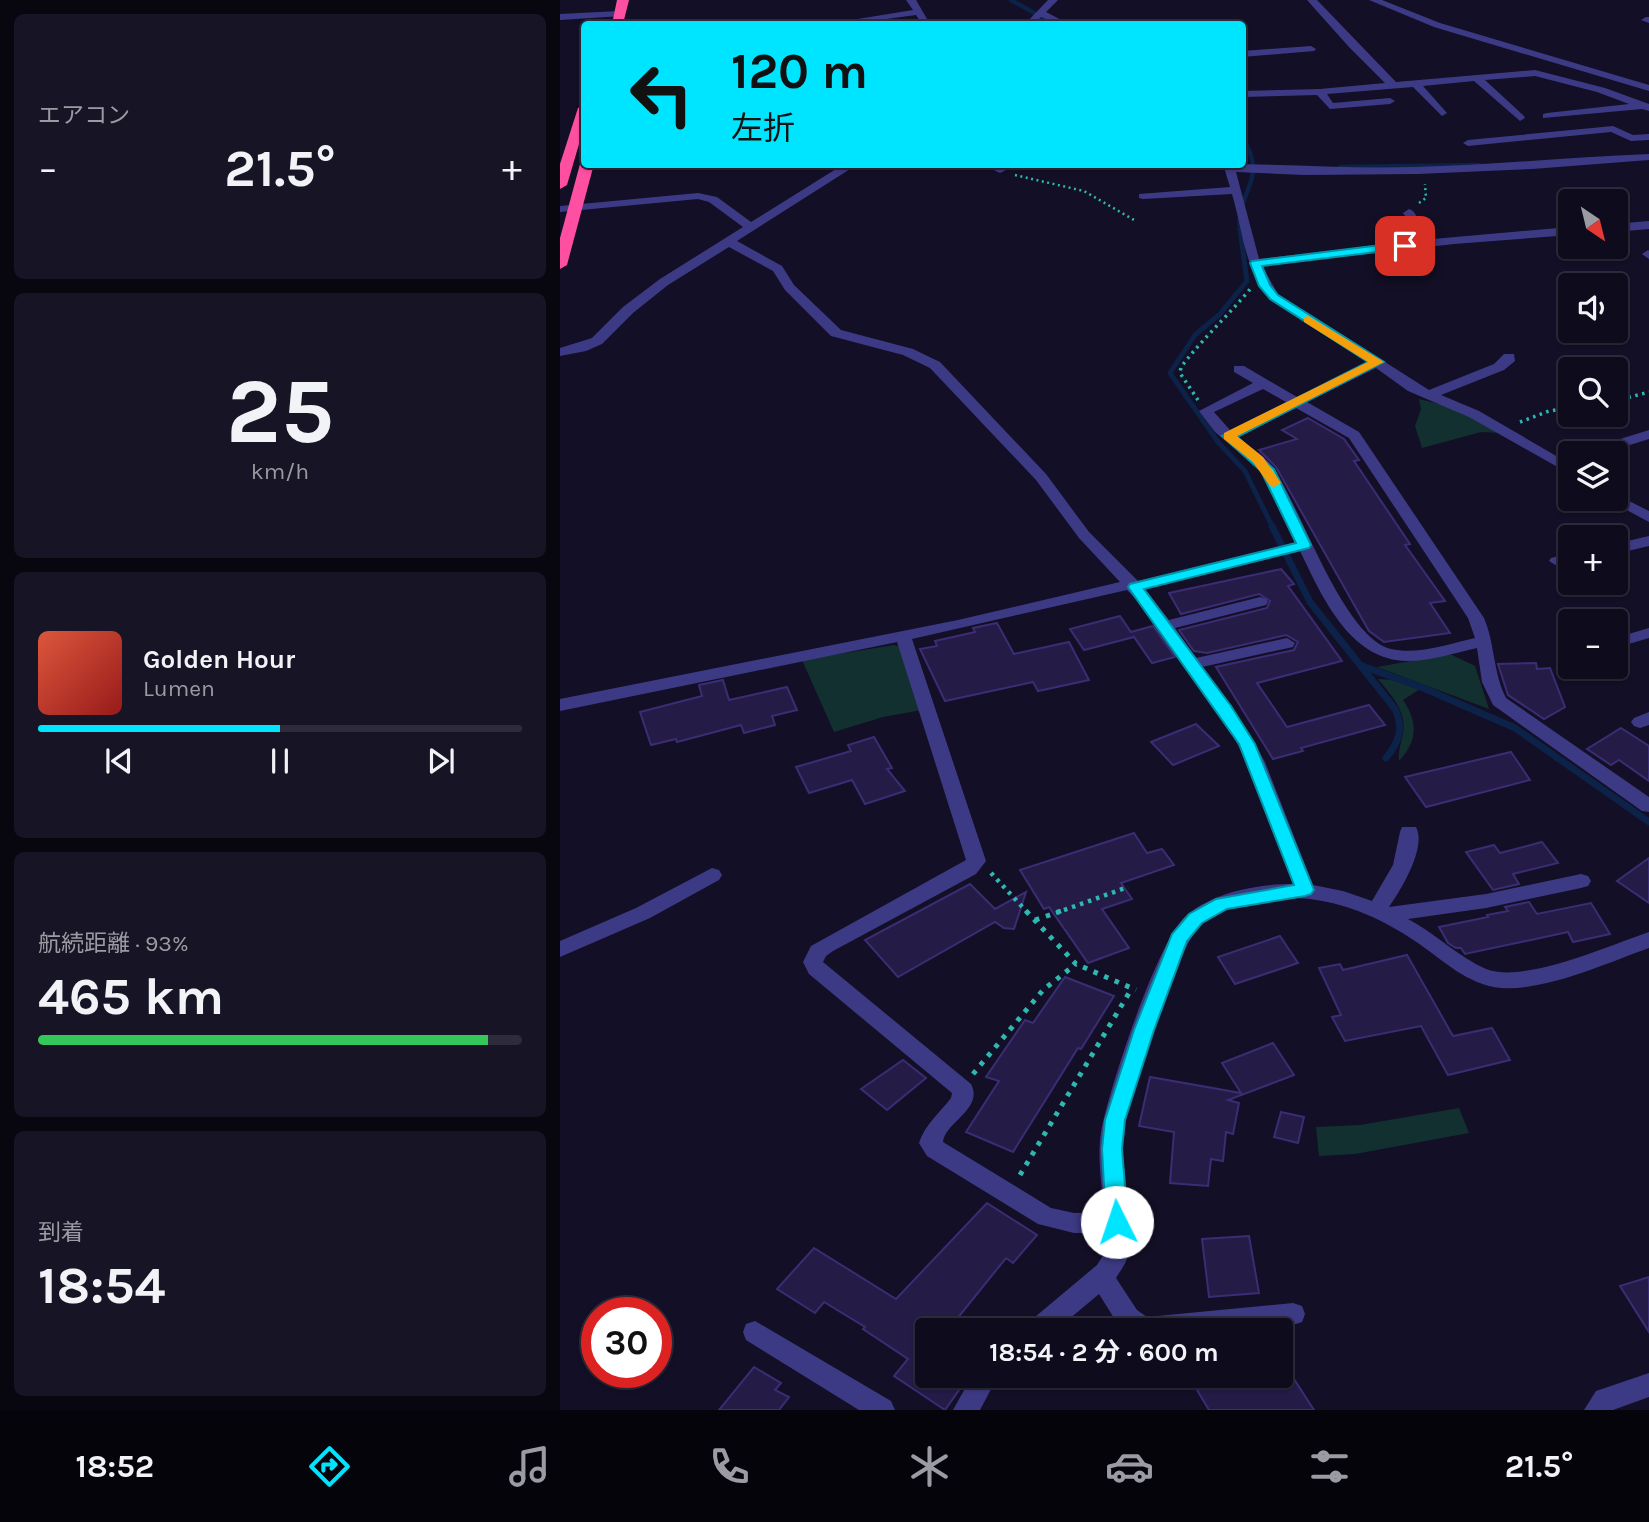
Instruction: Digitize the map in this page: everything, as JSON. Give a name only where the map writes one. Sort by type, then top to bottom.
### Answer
[{"type":"highway","points":[[618,19],[623,0]]},
{"type":"highway","points":[[560,185],[581,118]]},
{"type":"highway","points":[[560,265],[586,168]]},
{"type":"street","points":[[911,0],[924,21]]},
{"type":"street","points":[[1035,19],[1053,0]]},
{"type":"street","points":[[1312,0],[1352,46],[1393,85]]},
{"type":"street","points":[[1374,0],[1437,24],[1649,88]]},
{"type":"street","points":[[854,21],[919,12]]},
{"type":"street","points":[[560,17],[618,19]]},
{"type":"street","points":[[1246,54],[1311,49]]},
{"type":"street","points":[[1246,94],[1320,92],[1541,73],[1647,107]]},
{"type":"street","points":[[1477,79],[1520,118]]},
{"type":"street","points":[[1416,83],[1441,113]]},
{"type":"street","points":[[1320,92],[1330,106],[1390,101]]},
{"type":"street","points":[[1548,116],[1647,107]]},
{"type":"street","points":[[1468,143],[1613,129],[1631,138],[1649,137]]},
{"type":"street","points":[[1246,167],[1306,172],[1532,166],[1649,157]]},
{"type":"street","points":[[560,352],[582,348],[597,341],[653,290],[846,168]]},
{"type":"street","points":[[995,168],[1000,170]]},
{"type":"street","points":[[1229,168],[1256,263],[1269,292],[1413,388],[1465,409],[1558,460]]},
{"type":"street","points":[[1143,196],[1236,190]]},
{"type":"street","points":[[560,209],[698,196],[713,199],[750,227]]},
{"type":"street","points":[[1409,213],[1430,243]]},
{"type":"street","points":[[1628,227],[1649,225]]},
{"type":"street","points":[[1256,263],[1430,243],[1558,232]]},
{"type":"street","points":[[728,241],[778,269],[789,287],[836,333],[908,352],[942,370],[1041,477],[1061,508],[1090,543],[1133,585],[1192,664],[1251,751],[1305,890]]},
{"type":"street","points":[[1428,395],[1499,367],[1508,361],[1509,357]]},
{"type":"street","points":[[1228,436],[1377,362]]},
{"type":"street","points":[[1239,369],[1348,430],[1359,441],[1476,618],[1485,641],[1497,698],[1516,725],[1649,806]]},
{"type":"street","points":[[1264,383],[1206,411],[1228,436],[1267,469],[1336,606],[1374,649],[1405,656],[1485,641]]},
{"type":"street","points":[[1627,441],[1649,434]]},
{"type":"street","points":[[1628,505],[1649,517]]},
{"type":"street","points":[[1628,546],[1649,541]]},
{"type":"street","points":[[560,705],[904,636],[1304,545]]},
{"type":"street","points":[[1164,626],[1260,602]]},
{"type":"street","points":[[1628,639],[1649,633]]},
{"type":"street","points":[[904,636],[975,860],[969,869],[818,951],[813,962],[816,968],[963,1090],[960,1101],[932,1135],[930,1143],[935,1149],[1046,1217],[1074,1223],[1117,1222]]},
{"type":"street","points":[[1192,664],[1287,643]]},
{"type":"street","points":[[1379,913],[1399,877],[1408,850],[1409,832]]},
{"type":"street","points":[[560,949],[643,913],[712,875]]},
{"type":"street","points":[[1379,913],[1486,901],[1581,881]]},
{"type":"street","points":[[1052,1318],[1102,1277],[1116,1256],[1117,1222],[1112,1149],[1115,1120],[1144,1030],[1178,939],[1195,919],[1223,903],[1305,890],[1326,892],[1379,913],[1422,936],[1473,971],[1503,980],[1530,978],[1646,947]]},
{"type":"street","points":[[1102,1277],[1128,1318],[1144,1329],[1293,1314]]},
{"type":"street","points":[[755,1332],[882,1410]]},
{"type":"street","points":[[1597,1410],[1605,1400],[1649,1385]]},
{"type":"street","points":[[966,1410],[978,1388]]},
{"type":"path","points":[[1409,213],[1426,198],[1423,175],[1429,168]]},
{"type":"path","points":[[1000,170],[1084,191],[1134,220]]},
{"type":"path","points":[[1206,411],[1180,373],[1181,367],[1207,333],[1221,324],[1261,277]]},
{"type":"path","points":[[1628,398],[1649,392]]},
{"type":"path","points":[[1502,429],[1558,410]]},
{"type":"path","points":[[986,867],[1076,964],[1143,994]]},
{"type":"path","points":[[1035,920],[1128,887]]},
{"type":"path","points":[[968,1080],[1043,990],[1076,964]]},
{"type":"path","points":[[1020,1175],[1132,988]]},
{"type":"green space","points":[[1419,399],[1455,408],[1501,433],[1481,432],[1422,448],[1415,426],[1421,409]]},
{"type":"green space","points":[[894,645],[903,647],[922,710],[883,717],[834,732],[802,660]]},
{"type":"green space","points":[[1450,654],[1475,666],[1489,709],[1377,667]]},
{"type":"green space","points":[[1378,679],[1397,680],[1420,689],[1403,700],[1411,716],[1414,731],[1410,746],[1399,761],[1403,718],[1397,704]]},
{"type":"green space","points":[[1459,1108],[1469,1133],[1355,1154],[1319,1156],[1316,1127],[1360,1125]]},
{"type":"building","points":[[1308,418],[1344,439],[1359,460],[1354,461],[1410,544],[1405,545],[1445,601],[1430,603],[1450,633],[1384,642],[1369,631],[1276,467],[1259,450],[1297,439],[1282,430]]},
{"type":"building","points":[[1281,569],[1294,584],[1288,586],[1342,661],[1257,683],[1287,727],[1369,705],[1385,725],[1301,748],[1303,751],[1273,759],[1216,667],[1294,650],[1298,642],[1286,635],[1207,653],[1194,651],[1179,630],[1267,608],[1270,601],[1259,594],[1181,614],[1169,593]]},
{"type":"building","points":[[1120,616],[1131,632],[1153,626],[1175,657],[1152,663],[1134,637],[1084,650],[1070,629]]},
{"type":"building","points":[[997,623],[1014,654],[1069,642],[1089,680],[1038,691],[1033,682],[945,701],[920,649],[937,646],[935,641],[975,632],[973,628]]},
{"type":"building","points":[[1536,663],[1537,669],[1550,668],[1565,707],[1544,719],[1508,695],[1498,664]]},
{"type":"building","points":[[723,680],[729,700],[787,687],[797,710],[772,716],[775,725],[744,733],[741,725],[677,742],[676,739],[651,745],[640,712],[702,696],[699,685]]},
{"type":"building","points":[[1196,724],[1219,746],[1173,765],[1151,742]]},
{"type":"building","points":[[1621,728],[1649,746],[1649,781],[1619,760],[1611,765],[1587,749]]},
{"type":"building","points":[[874,737],[892,768],[887,769],[905,791],[865,804],[852,780],[809,793],[796,767],[851,751],[848,745]]},
{"type":"building","points":[[1511,752],[1530,780],[1426,807],[1405,777]]},
{"type":"building","points":[[1134,833],[1147,853],[1162,849],[1174,865],[1121,883],[1132,899],[1102,909],[1129,948],[1088,963],[1049,907],[1044,909],[1020,870]]},
{"type":"building","points":[[1542,842],[1558,863],[1513,874],[1519,884],[1493,890],[1466,852],[1494,845],[1500,853]]},
{"type":"building","points":[[1649,858],[1649,903],[1617,881]]},
{"type":"building","points":[[970,884],[995,909],[1026,892],[1014,929],[1004,928],[995,922],[898,977],[865,940]]},
{"type":"building","points":[[1529,902],[1537,914],[1591,903],[1610,934],[1573,942],[1568,932],[1465,954],[1461,948],[1448,943],[1439,927],[1488,917],[1487,915],[1508,911],[1505,907]]},
{"type":"building","points":[[1280,936],[1298,963],[1235,984],[1218,957]]},
{"type":"building","points":[[1407,955],[1453,1036],[1492,1028],[1510,1060],[1448,1075],[1421,1026],[1345,1041],[1332,1017],[1341,1015],[1319,968],[1340,964],[1343,970]]},
{"type":"building","points":[[1065,977],[1114,996],[1013,1152],[966,1132],[999,1081],[986,1077],[1025,1020],[1033,1023]]},
{"type":"building","points":[[1273,1043],[1294,1075],[1228,1100],[1239,1103],[1233,1134],[1226,1132],[1223,1161],[1211,1159],[1208,1186],[1170,1183],[1174,1132],[1139,1126],[1150,1077],[1241,1093],[1222,1063]]},
{"type":"building","points":[[903,1060],[926,1078],[887,1110],[861,1089]]},
{"type":"building","points":[[1281,1112],[1304,1117],[1298,1143],[1274,1137]]},
{"type":"building","points":[[987,1203],[1037,1235],[1013,1263],[1006,1258],[958,1318],[915,1318],[915,1388],[961,1388],[945,1410],[894,1376],[908,1359],[863,1329],[865,1327],[824,1302],[815,1313],[777,1289],[814,1248],[896,1299]]},
{"type":"building","points":[[1249,1236],[1259,1293],[1209,1297],[1202,1239]]},
{"type":"building","points":[[1649,1277],[1649,1332],[1620,1286]]},
{"type":"building","points":[[754,1367],[781,1383],[775,1390],[789,1397],[779,1410],[719,1410]]},
{"type":"building","points":[[1293,1378],[1314,1410],[1209,1410],[1197,1390],[1293,1388]]},
{"type":"waterway","points":[[1011,0],[1049,21]]},
{"type":"waterway","points":[[1240,229],[1240,216],[1253,175],[1253,165],[1246,144]]},
{"type":"waterway","points":[[1340,167],[1479,165]]},
{"type":"waterway","points":[[1240,229],[1247,281],[1220,314],[1195,335],[1170,373],[1218,442],[1245,471],[1273,528]]},
{"type":"waterway","points":[[1273,528],[1310,602],[1395,709],[1399,735],[1386,758]]},
{"type":"waterway","points":[[1362,666],[1421,687],[1515,728],[1649,822]]},
{"type":"slow traffic","points":[[1274,483],[1267,469],[1228,436],[1377,362],[1308,319]]},
{"type":"route","points":[[1117,1222],[1112,1149],[1115,1120],[1144,1030],[1178,939],[1195,919],[1223,903],[1247,897],[1305,890],[1247,744],[1135,587],[1304,545],[1267,469],[1228,436],[1377,362],[1274,297],[1265,286],[1256,263],[1405,246]]}]
